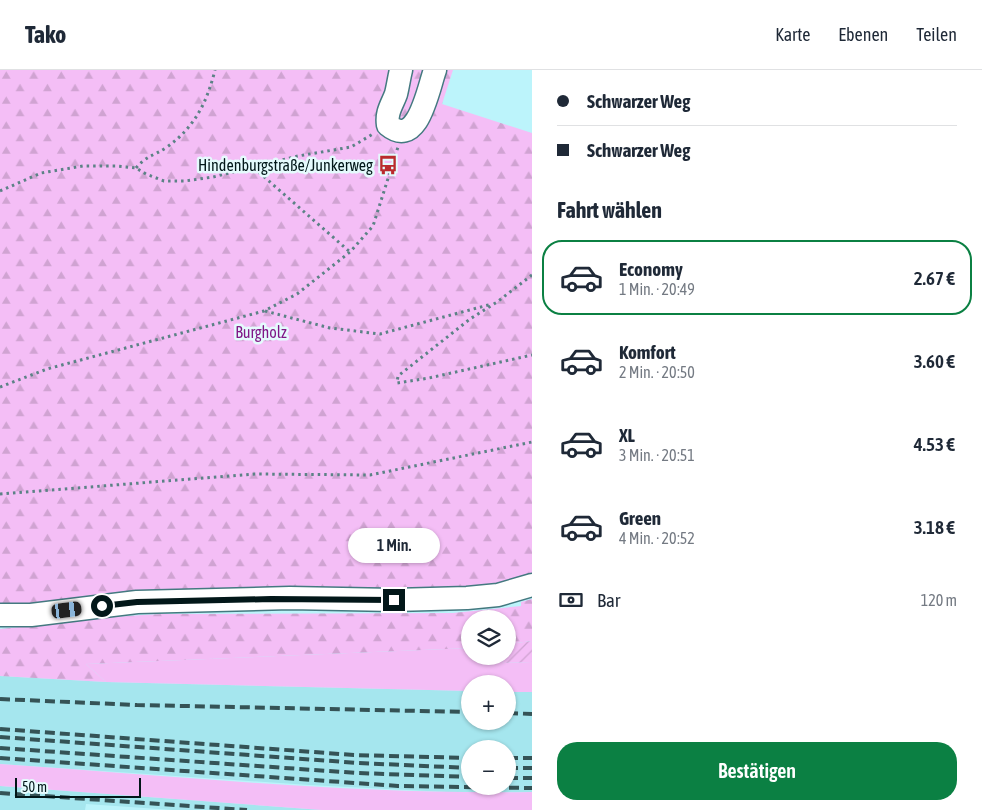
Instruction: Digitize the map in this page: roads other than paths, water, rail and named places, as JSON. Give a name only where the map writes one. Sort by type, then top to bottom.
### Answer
[{"type":"street","points":[[401,70],[396,93],[387,113],[395,128],[408,130],[416,122],[435,70]]},
{"type":"street","points":[[0,615],[31,615],[137,602],[290,598],[394,600],[467,598],[498,595],[532,585]]},
{"type":"railway","points":[[0,699],[137,705],[461,712]]},
{"type":"railway","points":[[516,713],[532,714]]},
{"type":"railway","points":[[0,729],[354,755],[461,758]]},
{"type":"railway","points":[[0,737],[359,763],[461,768]]},
{"type":"railway","points":[[0,748],[357,773],[461,777]]},
{"type":"railway","points":[[0,758],[398,786],[532,788]]},
{"type":"railway","points":[[516,758],[532,758]]},
{"type":"railway","points":[[516,768],[532,768]]},
{"type":"railway","points":[[516,778],[532,778]]},
{"type":"railway","points":[[0,793],[247,810]]},
{"type":"place","name":"Hindenburgstraße/Junkerweg","points":[[388,165]]},
{"type":"park label","name":"Burgholz","points":[[261,332]]}]
